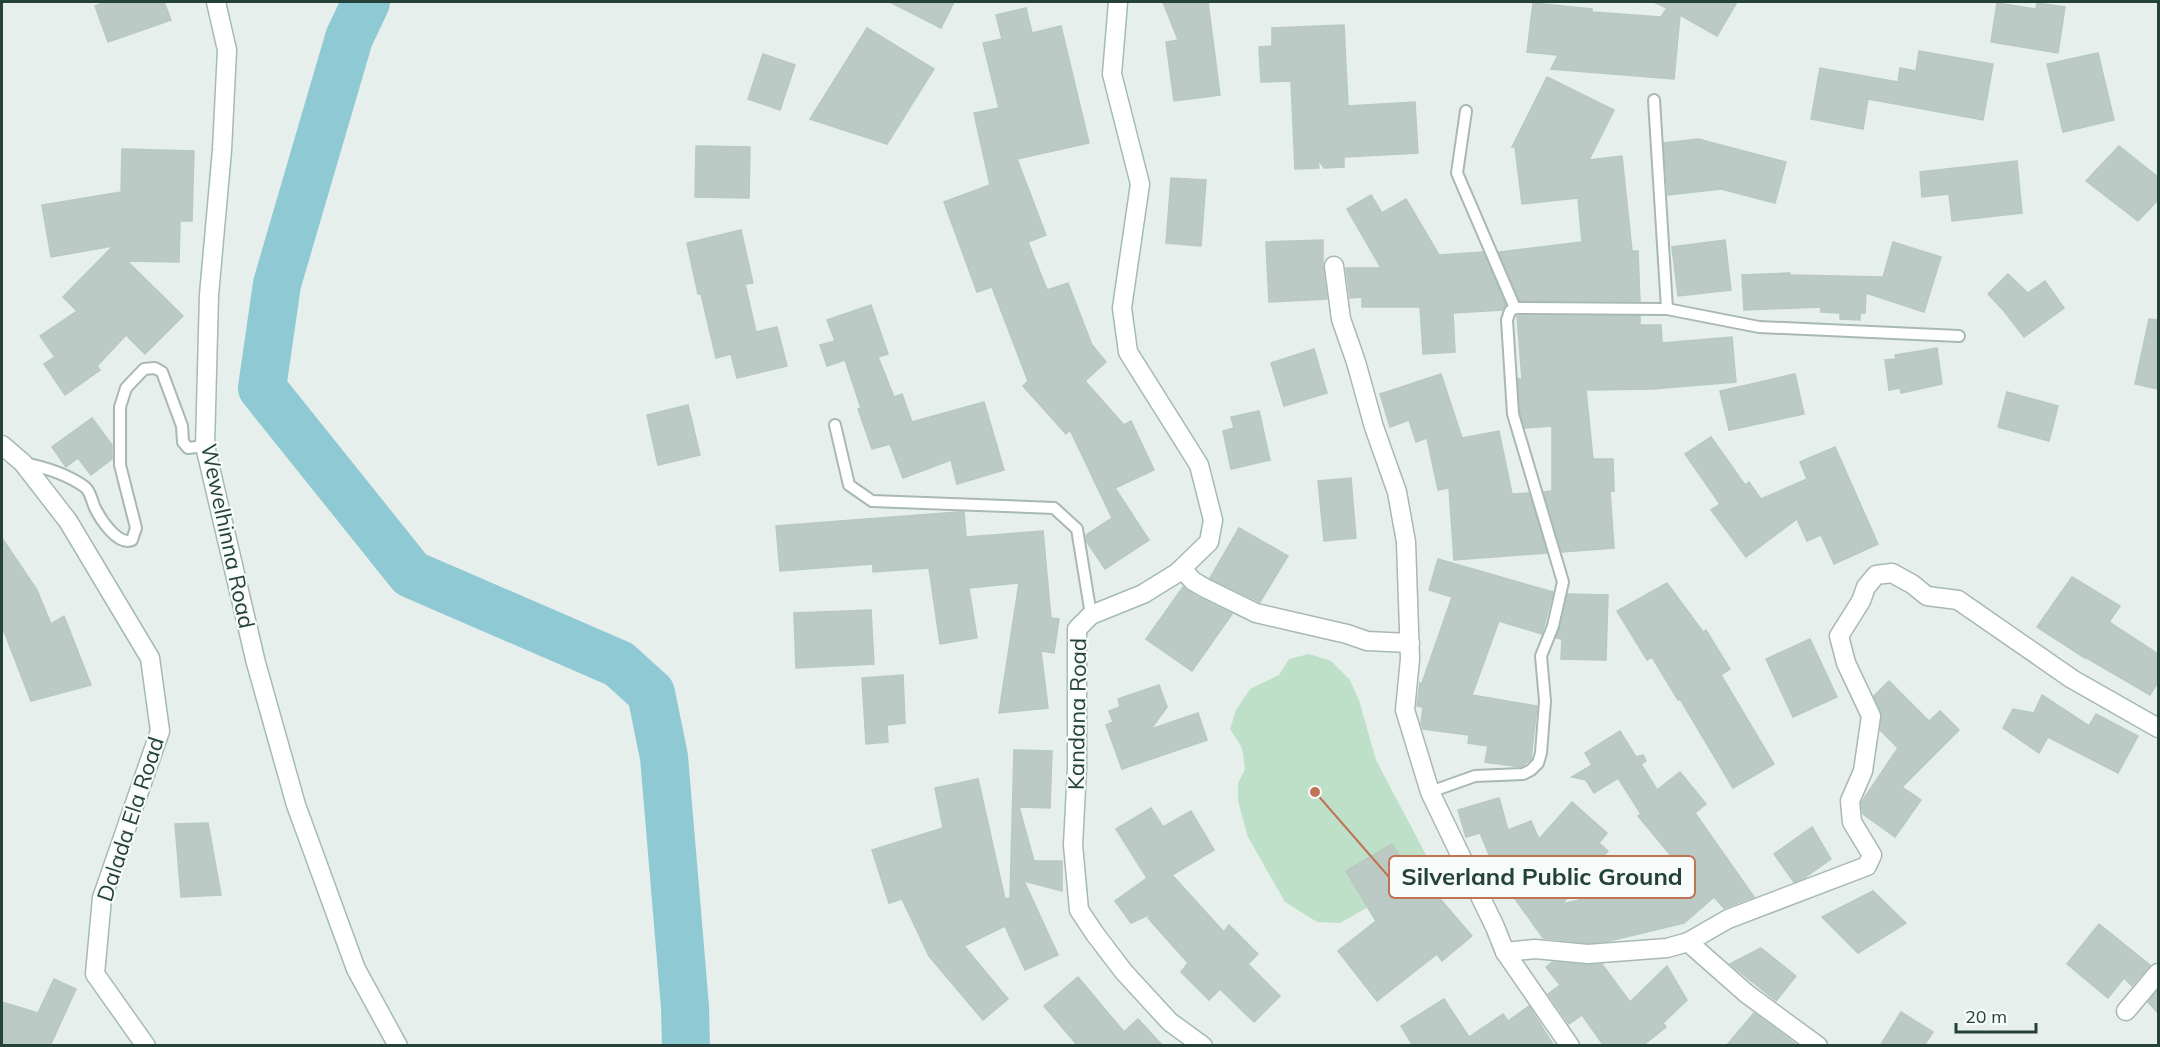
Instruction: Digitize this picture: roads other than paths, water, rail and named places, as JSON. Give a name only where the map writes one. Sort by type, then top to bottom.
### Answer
[{"type":"street","name":"Wewelhinna Road","points":[[216,2],[227,50],[222,150],[209,295],[206,446],[256,663],[296,806],[356,969],[398,1046]]},
{"type":"street","name":"Kandana Road","points":[[1118,2],[1112,74],[1140,184],[1122,308],[1128,352],[1199,465],[1213,520],[1209,542],[1182,569],[1143,594],[1092,615],[1077,628],[1077,770],[1074,844],[1079,910],[1124,972],[1170,1022],[1203,1046]]},
{"type":"street","points":[[1335,266],[1341,319],[1374,427],[1397,492],[1406,543],[1410,643],[1405,710],[1430,792],[1496,927],[1505,952],[1570,1046]]},
{"type":"street","name":"Dalada Ela Road","points":[[2,445],[23,463],[68,521],[150,658],[160,731],[102,898],[95,974],[146,1046]]},
{"type":"street","points":[[1182,569],[1193,581],[1256,613],[1347,634],[1366,641],[1410,643]]},
{"type":"street","points":[[1505,952],[1535,949],[1588,954],[1667,948],[1688,942],[1728,919],[1867,866],[1872,855],[1852,822],[1850,801],[1863,771],[1870,716],[1845,663],[1839,636],[1861,601],[1866,587],[1876,575],[1892,573],[1912,584],[1927,597],[1958,600],[2072,679],[2158,728]]},
{"type":"street","points":[[1688,942],[1747,994],[1818,1046]]},
{"type":"street","points":[[2126,1011],[2158,973]]},
{"type":"lane","points":[[1654,100],[1667,309]]},
{"type":"lane","points":[[1466,111],[1457,173],[1515,308]]},
{"type":"lane","points":[[1430,792],[1475,776],[1523,774],[1538,763],[1541,753],[1545,701],[1541,656],[1553,626],[1563,582],[1513,414],[1507,320],[1509,311],[1515,308],[1667,309],[1759,327],[1959,336]]},
{"type":"lane","points":[[23,463],[46,467],[87,489],[96,510],[107,526],[123,541],[128,542],[132,540],[136,528],[120,465],[120,407],[126,388],[144,369],[155,368],[162,372],[182,426],[183,442],[188,448],[206,446]]},
{"type":"lane","points":[[835,425],[849,485],[872,501],[1054,508],[1077,529],[1092,615]]},
{"type":"waterway","points":[[366,2],[349,38],[277,284],[262,388],[411,574],[619,664],[651,693],[664,757],[685,1007],[686,1046]]},
{"type":"place","name":"Silverland Public Ground","points":[[1315,792]]}]
